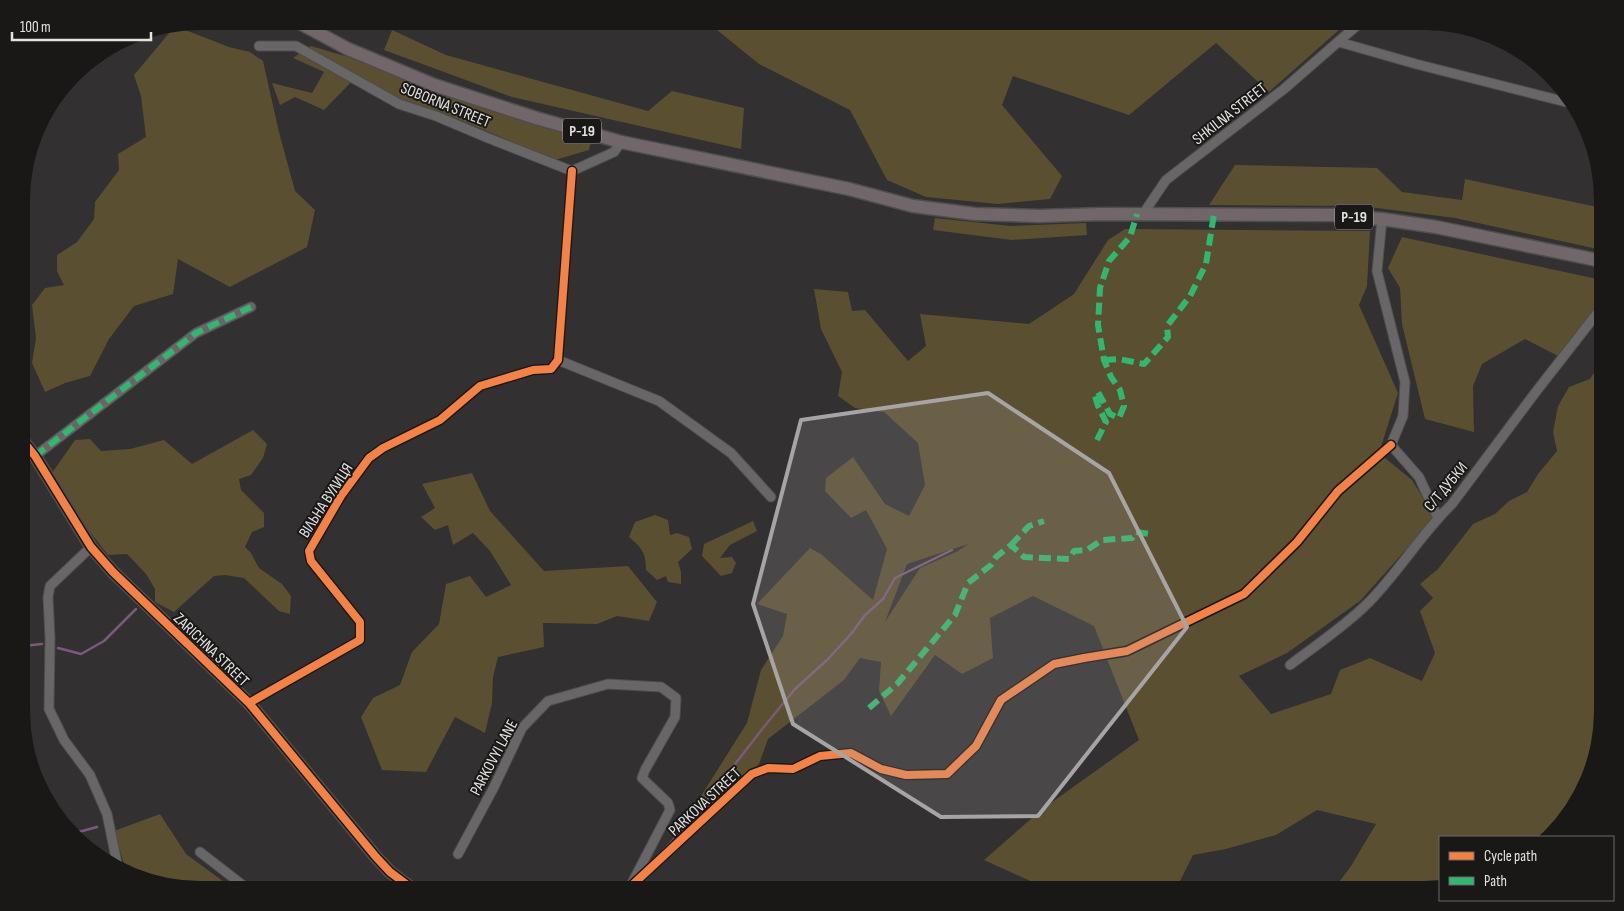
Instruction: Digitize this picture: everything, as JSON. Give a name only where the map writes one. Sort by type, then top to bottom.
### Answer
[{"type":"main road","name":"SOBORNA STREET","points":[[313,30],[348,49],[434,85],[536,118],[621,142],[849,189],[881,199],[914,206],[975,214],[1039,216],[1143,214]]},
{"type":"main road","name":"Р-19","points":[[1143,214],[1333,215],[1382,219],[1445,228],[1594,259]]},
{"type":"street","name":"SHKILNA STREET","points":[[1143,214],[1166,180],[1284,89],[1352,30]]},
{"type":"street","points":[[1339,42],[1416,64],[1562,101]]},
{"type":"street","name":"SOBORNA STREET","points":[[258,46],[296,46],[399,104],[436,116],[572,171]]},
{"type":"street","points":[[621,142],[614,152],[572,171],[558,360],[659,401],[731,453],[771,497]]},
{"type":"street","points":[[1382,219],[1377,271],[1405,382],[1403,416],[1391,445],[1419,477],[1438,518]]},
{"type":"street","points":[[35,456],[196,333],[251,307]]},
{"type":"street","name":"С/Т ДУБКИ","points":[[1290,665],[1368,603],[1438,518],[1452,504],[1594,317]]},
{"type":"street","name":"ВІЛЬНА ВУЛИЦЯ","points":[[249,703],[360,640],[360,622],[311,561],[308,551],[341,496],[369,458],[383,448],[440,420],[480,386],[533,370],[552,369],[558,360]]},
{"type":"street","name":"PARKOVA STREET","points":[[638,881],[752,774],[768,768],[793,769],[820,756],[851,753],[881,769],[906,775],[947,774],[976,746],[1002,700],[1054,664],[1127,651],[1244,594],[1291,548],[1338,491],[1391,445]]},
{"type":"street","name":"ZARICHNA STREET","points":[[30,450],[91,547],[113,572],[249,703],[376,857],[390,872],[402,881]]},
{"type":"street","points":[[91,547],[50,586],[48,597],[50,638],[49,709],[64,740],[90,775],[107,814],[116,858]]},
{"type":"street","name":"PARKOVYI LANE","points":[[458,854],[494,787],[522,728],[548,701],[608,684],[661,687],[676,698],[675,717],[642,778],[668,803],[670,810],[633,881]]},
{"type":"street","points":[[200,852],[237,881]]},
{"type":"highlighted area","points":[[988,393],[1109,473],[1187,627],[1038,816],[941,817],[793,724],[753,604],[801,420]]},
{"type":"shaded area","points":[[186,30],[229,47],[250,52],[263,61],[295,191],[315,210],[307,247],[230,287],[178,259],[173,294],[134,306],[109,339],[90,376],[65,383],[45,392],[32,363],[36,338],[32,305],[45,288],[64,285],[57,271],[57,255],[77,242],[94,219],[95,202],[119,170],[118,154],[146,137],[141,96],[134,75],[169,33]]},
{"type":"shaded area","points":[[392,30],[446,55],[648,111],[672,91],[744,108],[741,149],[512,97],[384,50]]},
{"type":"shaded area","points":[[717,30],[1339,30],[1269,92],[1216,43],[1129,115],[1013,76],[1002,105],[1062,176],[1050,199],[998,204],[926,197],[887,180],[850,110],[759,64]]},
{"type":"shaded area","points":[[311,46],[345,56],[451,97],[591,142],[589,150],[555,160],[436,110],[401,100],[357,76],[324,110],[295,97],[280,105],[272,83],[312,93],[324,72],[293,58]]},
{"type":"shaded area","points":[[1235,165],[1377,168],[1402,192],[1462,200],[1465,179],[1594,206],[1594,248],[1455,218],[1361,206],[1209,205]]},
{"type":"shaded area","points":[[935,218],[1011,226],[1086,223],[1087,235],[1012,240],[933,230]]},
{"type":"shaded area","points":[[1125,229],[1370,231],[1367,286],[1359,305],[1398,393],[1379,453],[1412,480],[1435,517],[1360,601],[1287,653],[1239,676],[1271,714],[1331,694],[1340,670],[1370,658],[1422,681],[1435,653],[1420,611],[1433,598],[1420,584],[1438,569],[1473,524],[1495,514],[1509,501],[1527,492],[1538,474],[1557,451],[1553,432],[1558,406],[1569,387],[1590,379],[1594,373],[1593,733],[1581,776],[1571,796],[1559,814],[1539,836],[1439,836],[1439,880],[1435,881],[1340,881],[1376,824],[1317,810],[1276,835],[1226,849],[1193,855],[1180,881],[1030,881],[984,860],[1041,810],[1139,740],[1094,626],[1033,596],[990,618],[993,658],[962,674],[935,655],[891,716],[879,691],[881,662],[860,658],[844,680],[768,739],[759,764],[688,831],[684,823],[747,723],[761,670],[783,636],[787,614],[757,604],[810,548],[821,554],[873,600],[887,549],[866,510],[851,518],[825,491],[826,478],[853,457],[885,504],[909,516],[925,485],[918,443],[884,412],[855,408],[838,396],[842,372],[821,329],[814,289],[848,292],[852,311],[865,310],[908,361],[926,346],[920,314],[1029,324],[1074,294],[1108,240]],"holes":[[[968,544],[958,551],[920,568],[885,622],[907,564]]]},
{"type":"shaded area","points":[[1402,237],[1594,278],[1594,310],[1558,356],[1525,339],[1482,364],[1473,386],[1474,432],[1425,419],[1402,324],[1400,288],[1388,268]]},
{"type":"shaded area","points":[[253,430],[267,444],[263,458],[251,475],[239,479],[241,490],[264,513],[264,527],[252,532],[245,547],[251,553],[259,568],[282,584],[291,596],[290,614],[279,611],[244,578],[225,575],[214,576],[174,612],[155,602],[155,589],[146,574],[127,554],[108,555],[87,528],[52,473],[75,440],[90,439],[101,451],[130,449],[164,440],[192,464]]},
{"type":"shaded area","points":[[472,473],[490,511],[544,571],[628,566],[657,602],[649,621],[617,616],[597,624],[543,623],[544,647],[498,657],[493,677],[492,703],[485,733],[455,717],[426,772],[382,770],[361,717],[373,698],[400,685],[412,652],[439,624],[446,584],[470,576],[486,597],[511,585],[490,551],[473,533],[453,545],[448,525],[435,530],[421,517],[435,508],[422,484]]},
{"type":"shaded area","points":[[655,515],[668,520],[670,535],[677,533],[689,537],[692,549],[678,562],[681,572],[681,584],[668,582],[666,576],[657,580],[646,570],[642,551],[629,537],[635,522]]},
{"type":"shaded area","points":[[753,521],[757,531],[730,545],[720,558],[732,557],[736,563],[732,573],[721,576],[702,556],[704,544]]},
{"type":"shaded area","points":[[160,814],[186,854],[223,881],[178,880],[135,868],[124,862],[114,831]]},
{"type":"waterway","points":[[659,855],[691,821],[795,689],[827,660],[851,634],[865,615],[883,599],[895,578],[952,550]]},
{"type":"waterway","points":[[58,648],[81,654],[104,641],[136,609]]},
{"type":"waterway","points":[[30,645],[42,644]]},
{"type":"waterway","points":[[80,832],[97,827]]},
{"type":"marked path","points":[[1097,440],[1106,422],[1095,396],[1098,392],[1110,414],[1119,418],[1124,406],[1120,390],[1111,377],[1104,360],[1098,325],[1100,288],[1109,261],[1130,237],[1137,214]]},
{"type":"marked path","points":[[1104,360],[1119,359],[1144,364],[1168,337],[1167,326],[1190,296],[1206,264],[1214,214]]},
{"type":"marked path","points":[[35,456],[196,333],[251,307]]},
{"type":"marked path","points":[[1011,545],[1029,526],[1044,521]]},
{"type":"marked path","points":[[869,708],[897,684],[955,615],[968,583],[991,565],[996,557],[1011,545],[1024,557],[1069,559],[1074,551],[1087,550],[1102,540],[1132,538],[1136,532],[1149,534]]},
{"type":"cycle path","points":[[249,703],[360,640],[360,622],[311,561],[309,551],[341,496],[369,458],[383,448],[440,420],[480,386],[533,370],[551,369],[558,360],[572,171]]},
{"type":"cycle path","points":[[637,881],[752,774],[768,768],[793,769],[820,756],[851,753],[881,769],[906,775],[947,774],[976,746],[1001,700],[1054,664],[1127,651],[1244,594],[1297,542],[1338,491],[1391,445]]},
{"type":"cycle path","points":[[30,450],[91,547],[113,572],[249,703],[376,857],[390,872],[402,881]]}]
